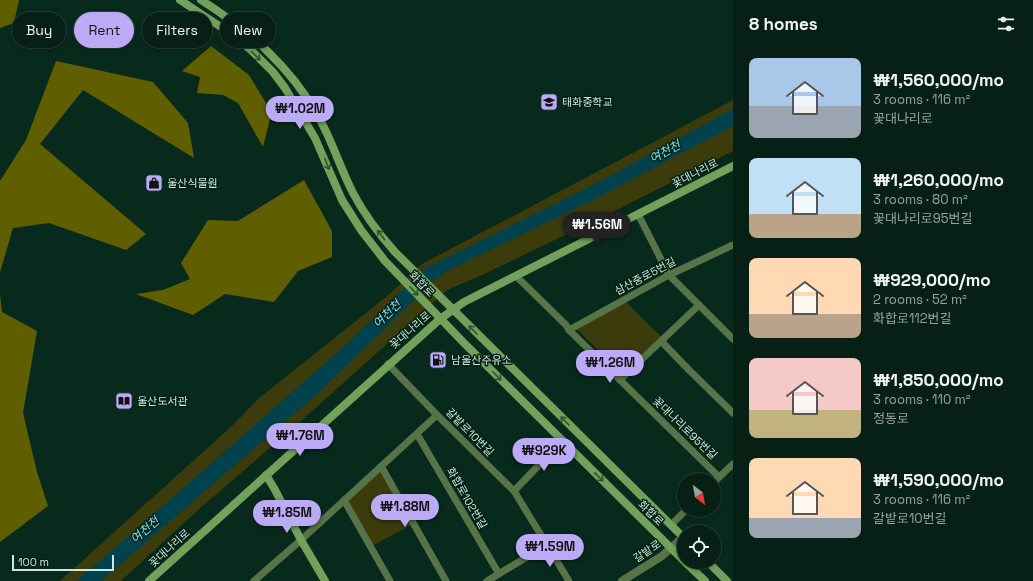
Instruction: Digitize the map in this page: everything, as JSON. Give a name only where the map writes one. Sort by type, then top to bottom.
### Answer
[{"type":"main road","name":"화합로","points":[[180,0],[233,35],[273,72],[285,88],[315,138],[336,187],[351,216],[373,248],[430,308],[562,441],[677,553]]},
{"type":"main road","name":"화합로","points":[[201,0],[260,43],[281,64],[295,81],[307,98],[326,131],[347,180],[362,208],[384,239],[406,265],[677,532]]},
{"type":"main road","name":"꽃대나리로","points":[[153,579],[440,318],[516,276],[733,166]]},
{"type":"main road","points":[[266,475],[325,581]]},
{"type":"main road","name":"화합로","points":[[693,569],[705,581]]},
{"type":"main road","points":[[715,569],[727,581]]},
{"type":"street","points":[[638,214],[669,275],[733,339]]},
{"type":"street","name":"삼산중로5번길","points":[[569,330],[669,275],[731,248]]},
{"type":"street","name":"꽃대나리로95번길","points":[[516,276],[566,325],[569,330],[710,473]]},
{"type":"street","points":[[620,380],[699,305]]},
{"type":"street","points":[[661,341],[733,413]]},
{"type":"street","name":"갈밭로10번길","points":[[388,364],[514,491],[569,581]]},
{"type":"street","points":[[259,579],[437,415]]},
{"type":"street","name":"화합로102번길","points":[[417,434],[499,574]]},
{"type":"street","points":[[514,491],[562,441]]},
{"type":"street","points":[[721,476],[733,464]]},
{"type":"street","points":[[381,466],[446,581]]},
{"type":"street","points":[[344,500],[390,581]]},
{"type":"street","points":[[671,525],[679,517]]},
{"type":"street","name":"갈밭로","points":[[622,581],[656,560],[677,543]]},
{"type":"street","points":[[487,581],[547,545]]},
{"type":"shaded area","points":[[0,0],[19,0],[16,12],[12,12],[12,24],[0,28]]},
{"type":"shaded area","points":[[212,47],[249,75],[269,108],[270,119],[263,147],[238,103],[223,95],[197,93],[200,77],[182,71]]},
{"type":"shaded area","points":[[56,61],[153,82],[188,123],[194,158],[83,90],[40,144],[146,234],[126,250],[49,223],[13,228],[0,272],[0,181],[26,140]]},
{"type":"shaded area","points":[[733,100],[733,151],[619,209],[482,275],[447,290],[301,421],[198,510],[121,581],[60,581],[233,425],[259,398],[386,297],[422,264]]},
{"type":"shaded area","points":[[304,180],[332,231],[332,257],[298,271],[274,302],[225,294],[193,315],[136,294],[163,290],[190,279],[181,263],[208,220],[238,221]]},
{"type":"shaded area","points":[[0,295],[2,312],[37,331],[23,413],[37,472],[48,506],[0,542]]},
{"type":"shaded area","points":[[624,300],[662,338],[624,376],[575,327]]},
{"type":"shaded area","points":[[380,469],[411,525],[372,546],[346,501]]},
{"type":"water","name":"여천천","points":[[733,109],[733,126],[589,202],[451,269],[432,281],[317,394],[101,581],[76,581],[349,342],[424,269],[595,184]]},
{"type":"place","name":"태화중학교","points":[[549,102]]},
{"type":"place","name":"울산식물원","points":[[154,183]]},
{"type":"place","name":"남울산주유소","points":[[438,360]]},
{"type":"place","name":"울산도서관","points":[[124,401]]}]
